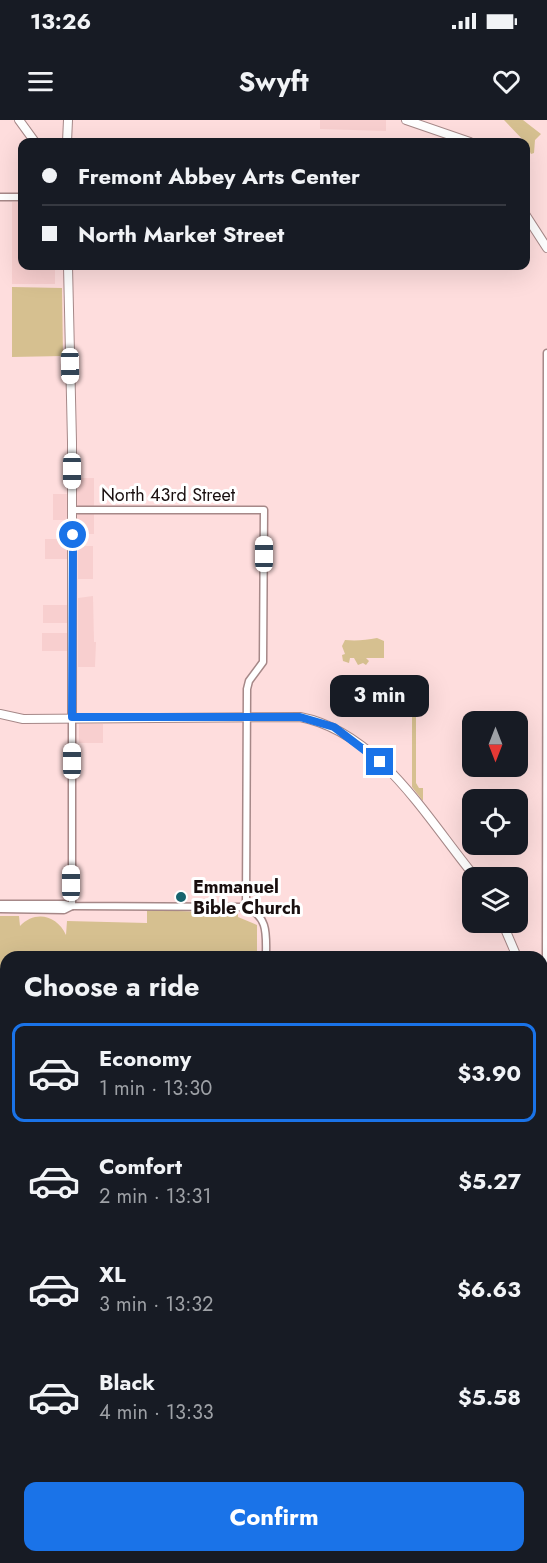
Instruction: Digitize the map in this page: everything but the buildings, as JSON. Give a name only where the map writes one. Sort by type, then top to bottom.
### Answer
[{"type":"main road","points":[[19,120],[32,138]]},
{"type":"main road","points":[[68,120],[68,138]]},
{"type":"main road","points":[[407,120],[458,138]]},
{"type":"main road","points":[[530,222],[547,248]]},
{"type":"main road","points":[[68,270],[72,510],[72,717]]},
{"type":"main road","points":[[0,709],[28,715],[56,717]]},
{"type":"main road","points":[[0,714],[23,718],[300,717],[334,727],[388,769],[410,793],[467,867]]},
{"type":"main road","points":[[507,933],[514,951]]},
{"type":"street","points":[[0,197],[18,197]]},
{"type":"street","points":[[546,951],[547,353]]},
{"type":"street","name":"North 43rd Street","points":[[72,510],[264,510],[263,662],[248,684],[247,717]]},
{"type":"street","points":[[72,717],[72,906]]},
{"type":"street","points":[[246,907],[247,717]]},
{"type":"street","points":[[0,904],[246,907],[257,914],[265,924],[266,951]]},
{"type":"street","points":[[0,909],[64,910],[72,906]]},
{"type":"shaded area","points":[[320,120],[386,120],[386,131],[320,129]]},
{"type":"shaded area","points":[[504,120],[523,120],[541,134],[535,140],[534,153],[531,154],[530,138],[521,138]]},
{"type":"shaded area","points":[[12,202],[18,202],[18,270],[55,270],[55,284],[12,284]]},
{"type":"shaded area","points":[[12,287],[62,288],[63,356],[12,357]]},
{"type":"shaded area","points":[[77,478],[94,478],[94,534],[78,534],[77,520],[53,520],[53,494],[77,494]]},
{"type":"shaded area","points":[[45,539],[68,539],[68,559],[45,559]]},
{"type":"shaded area","points":[[78,546],[93,546],[93,579],[78,579]]},
{"type":"shaded area","points":[[93,596],[95,667],[78,667],[78,598]]},
{"type":"shaded area","points":[[43,605],[68,605],[68,623],[43,623]]},
{"type":"shaded area","points":[[42,633],[68,633],[68,651],[42,651]]},
{"type":"shaded area","points":[[377,638],[384,641],[384,658],[366,658],[369,661],[366,665],[363,663],[358,665],[354,658],[350,658],[349,663],[343,661],[342,655],[345,654],[342,646],[345,640]]},
{"type":"shaded area","points":[[414,681],[416,683],[416,783],[419,788],[423,788],[423,801],[412,787],[412,683]]},
{"type":"shaded area","points":[[79,724],[103,724],[103,743],[79,743]]},
{"type":"shaded area","points":[[147,910],[238,913],[238,917],[257,925],[257,951],[0,951],[0,916],[19,916],[20,926],[32,918],[45,917],[57,923],[66,935],[67,921],[147,923]]},
{"type":"place","name":"Emmanuel Bible Church","points":[[181,897]]},
{"type":"route","points":[[73,535],[72,717],[300,717],[334,727],[380,762]]}]
